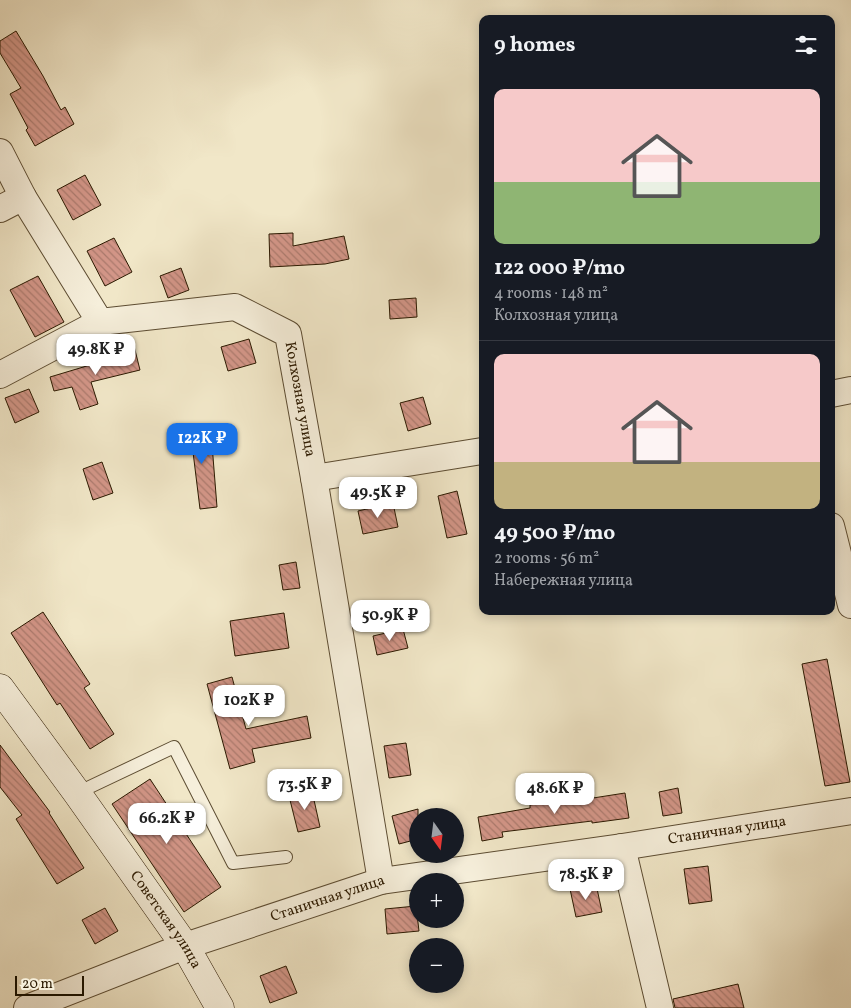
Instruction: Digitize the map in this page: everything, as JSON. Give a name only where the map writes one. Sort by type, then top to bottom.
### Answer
[{"type":"street","points":[[0,152],[23,196],[100,322],[0,375]]},
{"type":"street","points":[[0,208],[23,196]]},
{"type":"street","name":"Колхозная улица","points":[[100,322],[235,307],[288,334],[381,881]]},
{"type":"street","points":[[835,393],[851,390]]},
{"type":"street","points":[[314,478],[479,451]]},
{"type":"street","points":[[835,542],[851,605]]},
{"type":"street","name":"Советская улица","points":[[0,688],[185,946],[220,1008]]},
{"type":"street","name":"Станичная улица","points":[[27,1008],[185,946],[381,881],[622,847],[851,811]]},
{"type":"street","points":[[622,847],[660,1008]]},
{"type":"lane","points":[[77,793],[174,747],[233,863],[286,857]]},
{"type":"building","points":[[16,31],[61,110],[65,107],[74,124],[35,146],[10,94],[21,88],[0,53],[0,41]]},
{"type":"building","points":[[85,175],[101,205],[73,220],[57,190]]},
{"type":"building","points":[[293,233],[293,246],[344,236],[349,259],[325,264],[270,267],[269,234]]},
{"type":"building","points":[[114,238],[132,272],[105,286],[87,251]]},
{"type":"building","points":[[181,268],[189,290],[168,298],[160,276]]},
{"type":"building","points":[[38,276],[64,322],[35,337],[10,290]]},
{"type":"building","points":[[416,298],[417,317],[390,319],[389,300]]},
{"type":"building","points":[[249,339],[256,363],[228,371],[221,347]]},
{"type":"building","points":[[134,346],[140,370],[91,382],[98,404],[80,410],[72,387],[54,391],[50,377],[110,359],[108,353]]},
{"type":"building","points":[[29,389],[39,412],[15,423],[5,398]]},
{"type":"building","points":[[423,397],[431,424],[408,431],[400,403]]},
{"type":"building","points":[[211,432],[217,507],[200,509],[193,452],[178,452],[178,434]]},
{"type":"building","points":[[102,462],[113,493],[93,500],[83,469]]},
{"type":"building","points":[[457,491],[467,534],[447,538],[438,496]]},
{"type":"building","points":[[393,503],[398,527],[363,534],[358,511]]},
{"type":"building","points":[[296,562],[300,588],[283,590],[279,565]]},
{"type":"building","points":[[43,612],[90,684],[84,688],[114,734],[90,749],[60,703],[57,705],[11,633]]},
{"type":"building","points":[[284,613],[289,648],[235,656],[230,621]]},
{"type":"building","points":[[403,629],[408,648],[377,655],[373,636]]},
{"type":"building","points":[[827,659],[850,782],[825,786],[802,664]]},
{"type":"building","points":[[232,677],[246,729],[307,716],[311,738],[252,749],[255,762],[230,769],[207,684]]},
{"type":"building","points":[[406,743],[411,775],[389,778],[384,746]]},
{"type":"building","points":[[0,745],[50,812],[84,868],[57,884],[16,819],[22,815],[0,787]]},
{"type":"building","points":[[150,779],[221,887],[184,912],[112,804]]},
{"type":"building","points":[[678,788],[682,813],[663,816],[659,792]]},
{"type":"building","points":[[312,791],[320,827],[298,832],[289,796]]},
{"type":"building","points":[[625,793],[629,818],[502,832],[503,837],[482,841],[478,817],[530,808],[530,805],[561,801],[561,803]]},
{"type":"building","points":[[409,811],[409,841],[399,844],[392,816]]},
{"type":"building","points":[[708,866],[712,901],[689,904],[684,869]]},
{"type":"building","points":[[596,884],[602,912],[576,917],[570,889]]},
{"type":"building","points":[[409,907],[409,928],[419,928],[419,931],[387,934],[385,909]]},
{"type":"building","points":[[105,908],[118,931],[95,944],[82,920]]},
{"type":"building","points":[[286,966],[297,993],[270,1003],[260,976]]},
{"type":"building","points":[[738,984],[744,1008],[675,1008],[673,999]]}]
